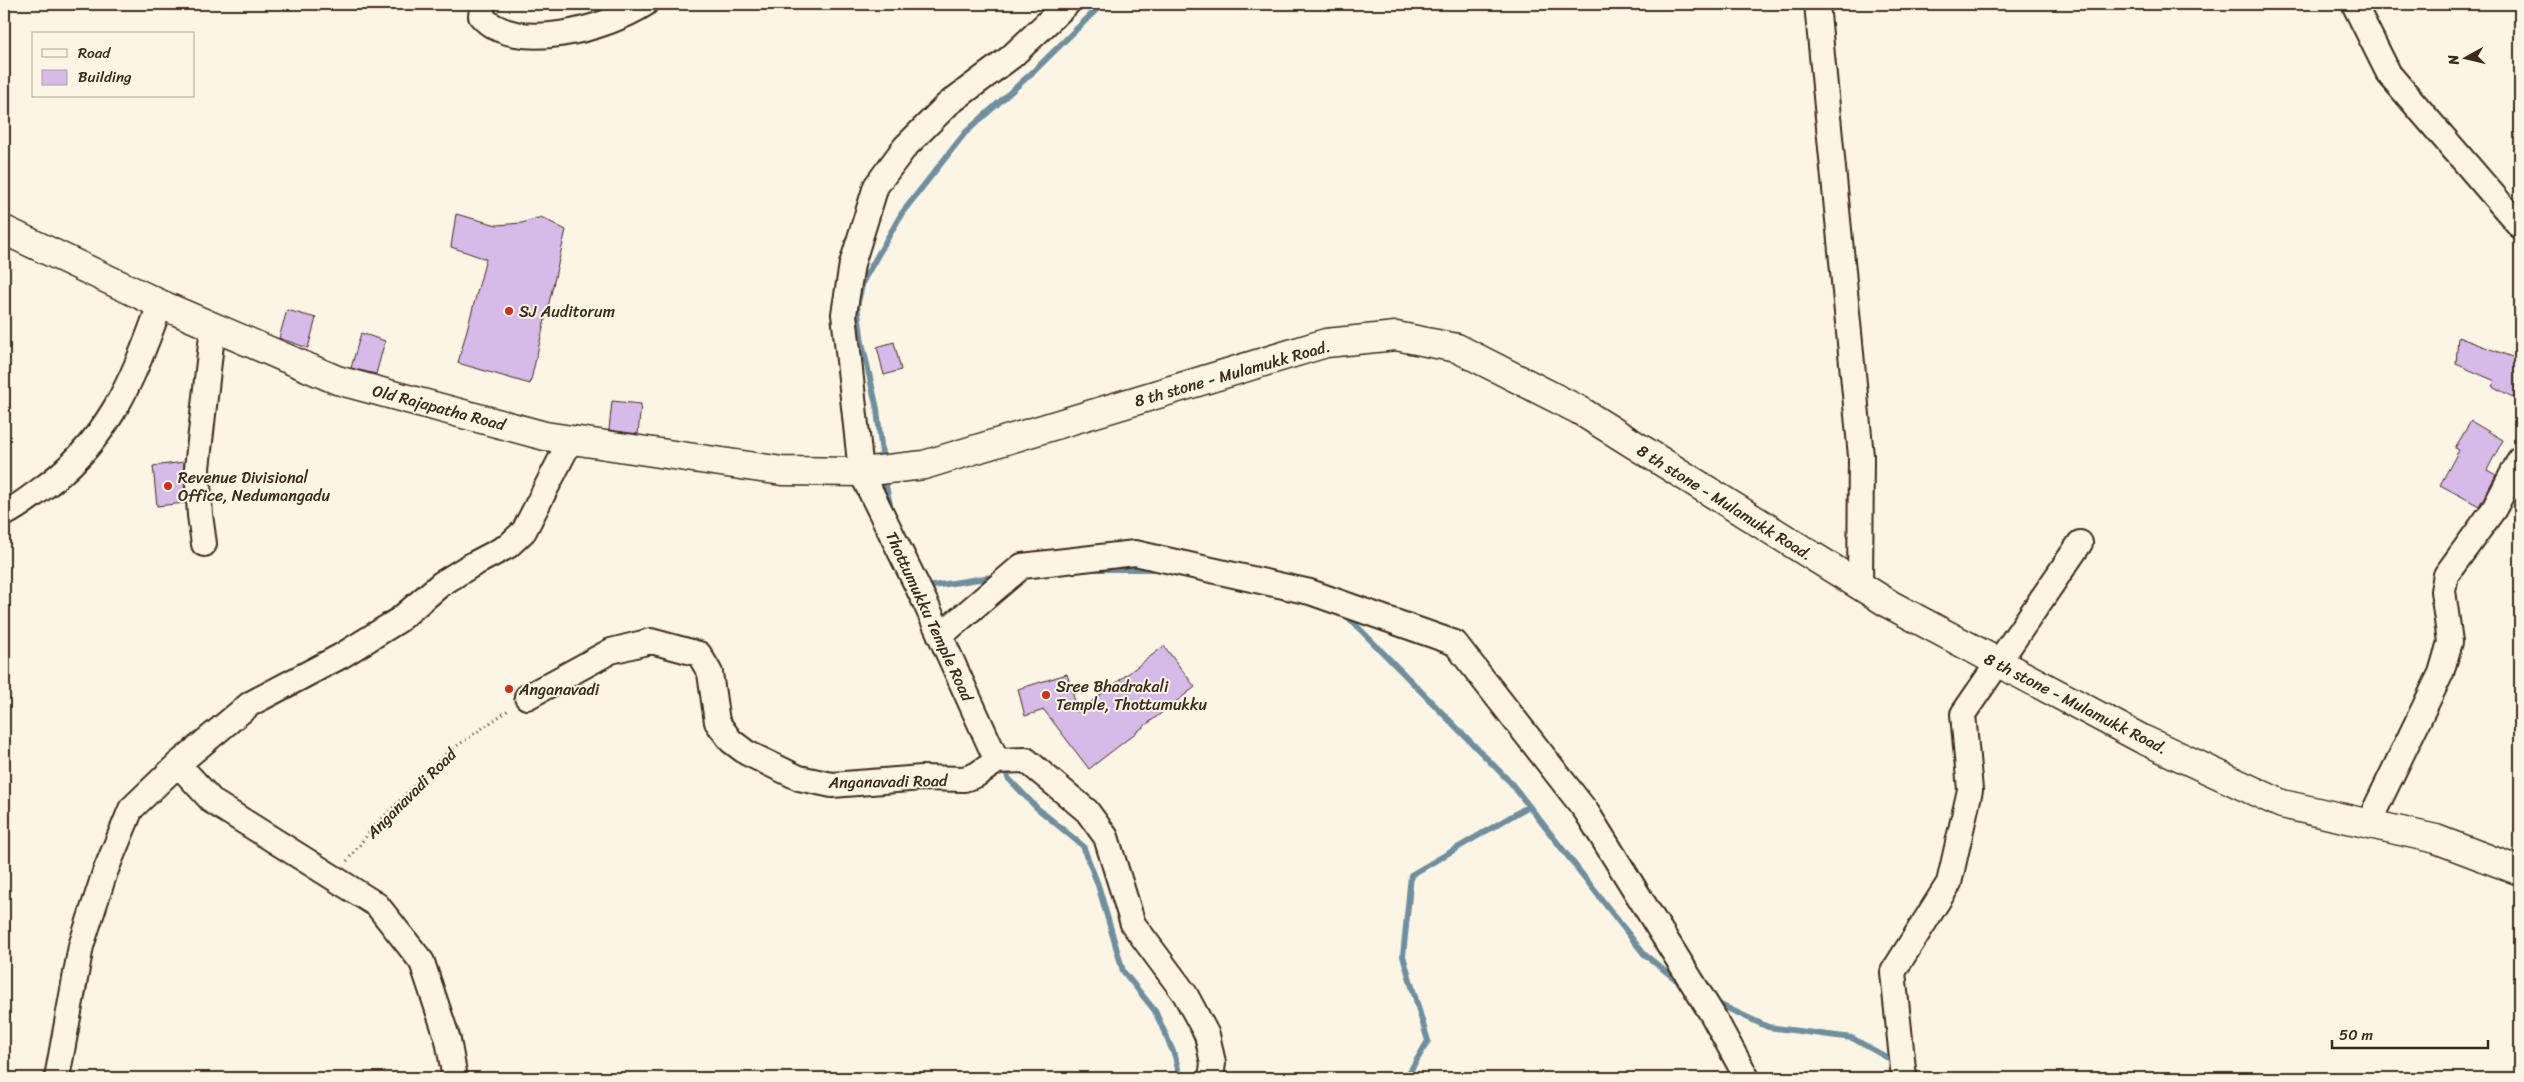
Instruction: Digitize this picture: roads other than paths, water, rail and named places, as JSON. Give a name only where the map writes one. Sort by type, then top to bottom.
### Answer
[{"type":"main road","name":"Old Rajapatha Road","points":[[4,230],[160,304],[337,380],[545,436],[782,470],[865,472],[903,467]]},
{"type":"main road","name":"8 th stone - Mulamukk Road.","points":[[903,467],[924,465],[1326,343],[1396,336],[1457,348],[1579,410],[1860,586],[1999,664],[2142,739],[2282,804],[2436,839],[2520,871]]},
{"type":"street","points":[[483,4],[482,16],[489,25],[508,32],[547,36],[595,26],[630,14],[645,4]]},
{"type":"street","name":"Thottumukku Temple Road","points":[[997,761],[947,630],[865,472],[844,314],[852,264],[876,186],[905,147],[948,104],[1011,57],[1067,4]]},
{"type":"street","points":[[1817,4],[1860,456],[1860,586]]},
{"type":"street","points":[[2354,4],[2389,74],[2520,226]]},
{"type":"street","points":[[4,514],[48,485],[76,462],[97,438],[141,360],[160,304]]},
{"type":"street","points":[[204,544],[197,468],[213,326]]},
{"type":"street","points":[[57,1078],[81,946],[105,872],[131,809],[178,764],[250,704],[349,651],[399,620],[441,584],[508,546],[524,532],[570,441]]},
{"type":"street","points":[[2368,824],[2441,673],[2450,642],[2443,591],[2446,575],[2494,509],[2520,459]]},
{"type":"street","points":[[1904,1078],[1893,972],[1949,883],[1970,790],[1963,714],[2080,543]]},
{"type":"street","points":[[947,630],[1022,566],[1134,553],[1310,592],[1455,643],[1586,811],[1712,1014],[1748,1078]]},
{"type":"street","name":"Anganavadi Road","points":[[526,697],[611,651],[651,641],[699,654],[710,674],[717,722],[731,741],[747,754],[799,778],[832,785],[922,778],[964,780],[976,775],[997,761]]},
{"type":"street","points":[[997,761],[1026,760],[1087,811],[1106,837],[1133,924],[1185,994],[1207,1036],[1214,1063],[1211,1078]]},
{"type":"street","points":[[178,764],[213,802],[377,906],[422,962],[448,1040],[454,1078]]},
{"type":"waterway","points":[[883,463],[877,409],[862,343],[857,306],[863,281],[902,213],[965,133],[1034,71],[1102,4]]},
{"type":"waterway","points":[[884,476],[890,505]]},
{"type":"waterway","points":[[1092,569],[1160,569]]},
{"type":"waterway","points":[[927,587],[998,576]]},
{"type":"waterway","points":[[1345,614],[1511,783],[1644,954],[1684,986]]},
{"type":"waterway","points":[[1005,765],[1008,778],[1037,808],[1083,846],[1098,885],[1123,971],[1155,1011],[1175,1056],[1180,1078]]},
{"type":"waterway","points":[[1406,1078],[1428,1041],[1403,956],[1411,875],[1529,806]]},
{"type":"waterway","points":[[1712,1001],[1768,1027],[1852,1038],[1897,1063]]},
{"type":"waterway","points":[[1908,1069],[1925,1078]]},
{"type":"place","name":"SJ Auditorum","points":[[509,311]]},
{"type":"place","name":"Revenue Divisional Office, Nedumangadu","points":[[168,486]]},
{"type":"place","name":"Anganavadi","points":[[509,689]]},
{"type":"place","name":"Sree Bhadrakali Temple, Thottumukku","points":[[1046,695]]}]
